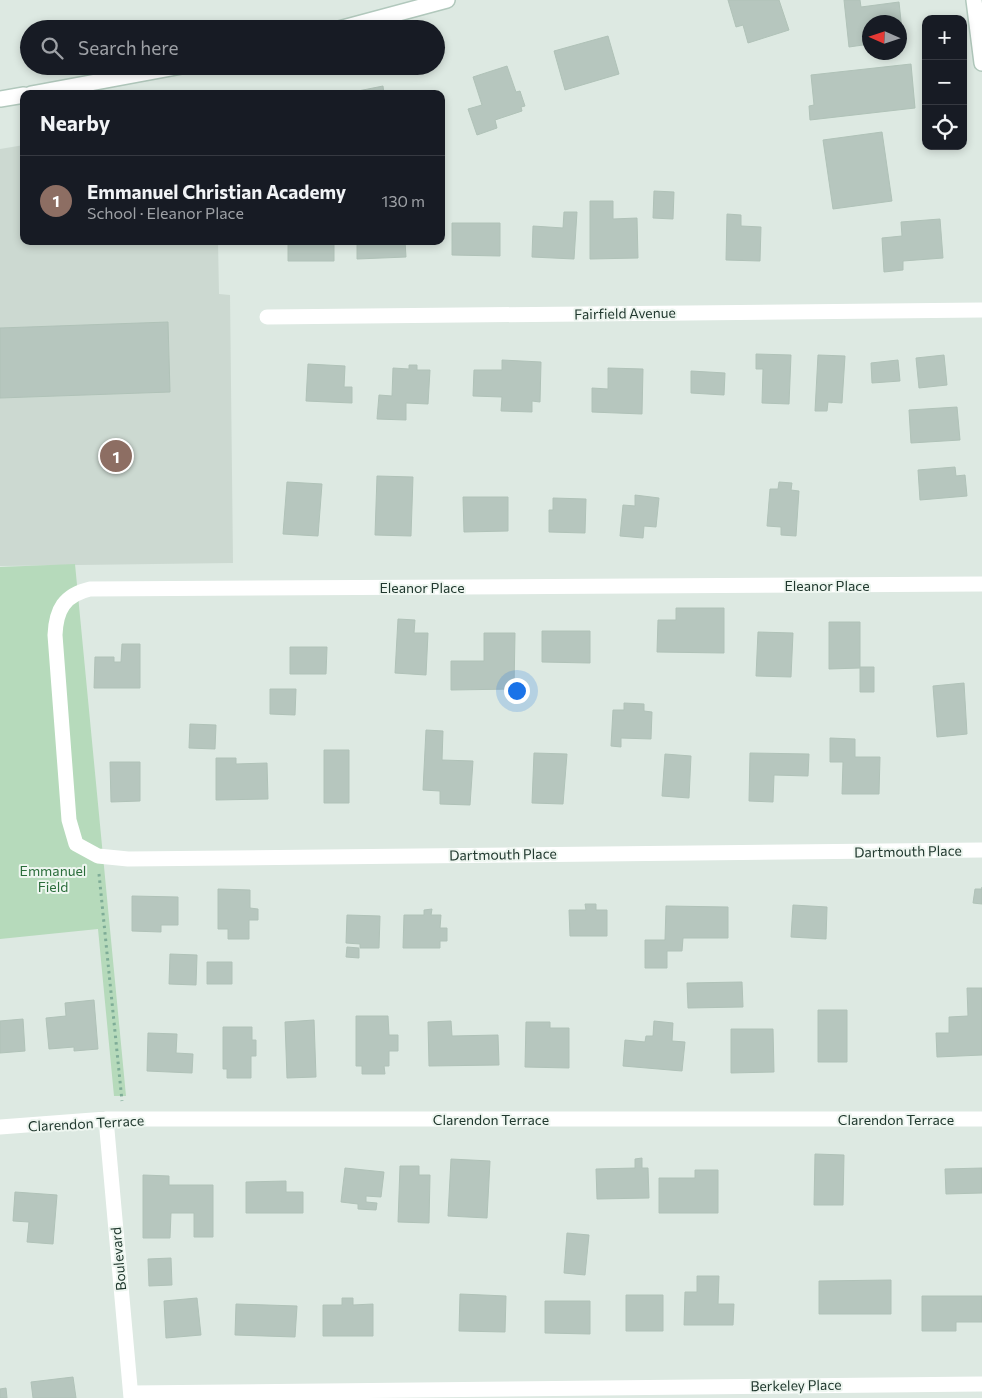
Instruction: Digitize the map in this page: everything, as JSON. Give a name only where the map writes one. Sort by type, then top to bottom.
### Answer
[{"type":"street","points":[[373,20],[447,0]]},
{"type":"street","points":[[974,0],[982,64]]},
{"type":"street","points":[[53,90],[133,75]]},
{"type":"street","points":[[0,99],[20,96]]},
{"type":"street","name":"Fairfield Avenue","points":[[267,317],[982,310]]},
{"type":"street","name":"Eleanor Place","points":[[66,797],[56,616],[67,600],[77,592],[90,589],[982,584]]},
{"type":"street","name":"Dartmouth Place","points":[[66,797],[69,820],[76,844],[98,856],[128,859],[982,850]]},
{"type":"street","name":"Clarendon Terrace","points":[[0,1127],[106,1119],[982,1120]]},
{"type":"street","name":"Boulevard","points":[[106,1119],[131,1395]]},
{"type":"street","name":"Berkeley Place","points":[[131,1395],[982,1384]]},
{"type":"path","points":[[98,856],[123,1119]]},
{"type":"shaded area","points":[[20,146],[20,245],[218,245],[219,294],[230,295],[233,563],[0,566],[0,149]]},
{"type":"green space","name":"Emmanuel Field","points":[[75,564],[126,1096],[114,1096],[98,929],[0,939],[0,567]]},
{"type":"building","points":[[728,0],[779,0],[789,30],[748,43],[743,25],[736,27]]},
{"type":"building","points":[[844,0],[860,0],[861,7],[899,2],[900,15],[862,15],[862,45],[849,47]]},
{"type":"building","points":[[608,36],[619,74],[565,90],[554,51]]},
{"type":"building","points":[[911,64],[915,108],[810,120],[809,106],[814,105],[811,75]]},
{"type":"building","points":[[507,66],[516,92],[520,91],[525,106],[521,107],[522,111],[495,120],[497,128],[477,135],[468,109],[482,105],[473,77]]},
{"type":"building","points":[[383,86],[384,90],[363,90]]},
{"type":"building","points":[[882,132],[892,201],[833,209],[823,140]]},
{"type":"building","points":[[654,191],[674,192],[673,219],[653,218]]},
{"type":"building","points":[[590,201],[613,201],[613,219],[637,218],[638,258],[590,259]]},
{"type":"building","points":[[564,212],[577,212],[574,259],[532,257],[533,226],[563,228]]},
{"type":"building","points":[[727,214],[741,215],[741,226],[761,227],[760,261],[726,260]]},
{"type":"building","points":[[940,219],[943,258],[903,261],[903,270],[884,272],[882,238],[902,236],[901,222]]},
{"type":"building","points":[[452,223],[500,223],[500,256],[452,255]]},
{"type":"building","points":[[288,245],[334,245],[334,261],[288,261]]},
{"type":"building","points":[[357,245],[405,245],[406,257],[357,259]]},
{"type":"building","points":[[168,322],[170,392],[0,398],[0,328]]},
{"type":"building","points":[[756,354],[791,355],[789,404],[762,403],[763,369],[756,369]]},
{"type":"building","points":[[818,355],[845,356],[842,403],[828,402],[827,411],[815,411]]},
{"type":"building","points":[[944,355],[947,385],[919,388],[916,358]]},
{"type":"building","points":[[502,360],[541,362],[540,402],[532,401],[532,412],[501,411],[502,397],[473,396],[474,370],[502,370]]},
{"type":"building","points":[[898,360],[900,381],[872,383],[871,363]]},
{"type":"building","points":[[308,364],[345,366],[344,387],[352,387],[352,403],[306,401]]},
{"type":"building","points":[[409,365],[417,365],[417,370],[430,370],[428,404],[406,403],[406,420],[377,419],[379,395],[392,396],[393,368],[409,369]]},
{"type":"building","points":[[608,368],[643,369],[642,414],[592,412],[592,388],[608,389]]},
{"type":"building","points":[[691,371],[725,373],[724,395],[691,393]]},
{"type":"building","points":[[957,407],[960,440],[911,443],[909,410]]},
{"type":"building","points":[[955,467],[956,476],[965,475],[967,496],[920,500],[918,470]]},
{"type":"building","points":[[377,476],[413,477],[411,536],[375,535]]},
{"type":"building","points":[[287,482],[322,484],[318,536],[283,534]]},
{"type":"building","points":[[779,482],[792,483],[791,490],[799,491],[796,536],[781,535],[781,527],[767,526],[770,489],[778,489]]},
{"type":"building","points":[[635,495],[659,498],[656,527],[644,526],[643,538],[620,536],[623,505],[635,506]]},
{"type":"building","points":[[463,497],[508,497],[508,531],[464,532]]},
{"type":"building","points":[[553,498],[586,499],[585,533],[549,532],[549,510],[553,510]]},
{"type":"building","points":[[676,608],[724,608],[724,653],[657,652],[658,620],[676,620]]},
{"type":"building","points":[[398,619],[415,620],[414,633],[428,633],[426,675],[395,673]]},
{"type":"building","points":[[829,622],[860,622],[860,667],[874,667],[874,692],[860,692],[860,668],[829,669]]},
{"type":"building","points":[[542,631],[590,631],[590,663],[542,662]]},
{"type":"building","points":[[758,632],[793,633],[791,677],[756,676]]},
{"type":"building","points":[[484,633],[515,633],[514,689],[451,690],[451,661],[484,661]]},
{"type":"building","points":[[122,644],[140,644],[140,688],[94,688],[95,657],[114,657],[114,662],[121,662]]},
{"type":"building","points":[[290,647],[327,647],[326,674],[290,674]]},
{"type":"building","points":[[964,683],[967,734],[937,737],[933,686]]},
{"type":"building","points":[[270,689],[296,689],[295,715],[270,714]]},
{"type":"building","points":[[624,703],[644,704],[644,711],[652,712],[651,739],[621,738],[621,747],[611,746],[613,710],[624,710]]},
{"type":"building","points":[[190,724],[216,725],[215,749],[189,748]]},
{"type":"building","points":[[426,730],[443,731],[442,760],[473,761],[470,805],[440,804],[440,791],[423,790]]},
{"type":"building","points":[[830,738],[855,739],[855,757],[880,757],[879,794],[842,794],[843,762],[830,762]]},
{"type":"building","points":[[324,750],[349,750],[349,803],[324,803]]},
{"type":"building","points":[[534,753],[567,754],[563,804],[532,803]]},
{"type":"building","points":[[750,753],[809,754],[808,776],[774,775],[773,802],[749,801]]},
{"type":"building","points":[[665,754],[691,756],[689,798],[662,796]]},
{"type":"building","points":[[216,758],[236,758],[236,764],[267,763],[268,799],[216,800]]},
{"type":"building","points":[[110,762],[140,762],[140,801],[111,802]]},
{"type":"building","points":[[218,889],[250,890],[250,908],[258,909],[258,920],[249,920],[249,939],[228,939],[228,929],[218,929]]},
{"type":"building","points":[[975,889],[982,889],[982,904],[973,903]]},
{"type":"building","points":[[132,896],[178,897],[178,925],[161,925],[161,932],[132,931]]},
{"type":"building","points":[[585,904],[596,904],[596,910],[607,910],[607,936],[570,936],[569,910],[586,910]]},
{"type":"building","points":[[793,905],[827,907],[826,939],[791,937]]},
{"type":"building","points":[[666,906],[728,907],[728,938],[683,938],[682,951],[667,951],[667,968],[645,968],[645,940],[665,940]]},
{"type":"building","points":[[432,909],[431,915],[441,915],[440,928],[447,928],[447,941],[440,941],[440,948],[403,948],[404,915],[424,915],[424,910]]},
{"type":"building","points":[[347,915],[380,916],[379,948],[360,948],[360,944],[346,943]]},
{"type":"building","points":[[347,947],[359,948],[359,958],[346,957]]},
{"type":"building","points":[[170,954],[197,955],[196,985],[169,984]]},
{"type":"building","points":[[207,962],[232,962],[232,984],[207,984]]},
{"type":"building","points":[[742,982],[743,1007],[688,1008],[687,983]]},
{"type":"building","points":[[967,988],[982,988],[982,1055],[937,1057],[936,1033],[949,1033],[949,1017],[968,1016]]},
{"type":"building","points":[[94,1000],[98,1049],[74,1051],[74,1047],[49,1049],[46,1018],[66,1016],[65,1003]]},
{"type":"building","points":[[818,1010],[847,1010],[847,1062],[818,1062]]},
{"type":"building","points":[[356,1016],[388,1016],[389,1035],[398,1035],[398,1051],[389,1051],[389,1066],[384,1066],[385,1074],[362,1074],[362,1066],[356,1066]]},
{"type":"building","points":[[23,1019],[25,1051],[0,1053],[0,1021]]},
{"type":"building","points":[[314,1020],[316,1077],[287,1078],[285,1022]]},
{"type":"building","points":[[451,1021],[452,1036],[498,1035],[499,1065],[429,1066],[428,1022]]},
{"type":"building","points":[[654,1021],[673,1023],[672,1041],[685,1042],[682,1071],[623,1066],[625,1040],[645,1042],[646,1036],[653,1036]]},
{"type":"building","points":[[526,1022],[550,1022],[550,1028],[569,1028],[569,1068],[525,1067]]},
{"type":"building","points":[[223,1027],[252,1027],[252,1040],[256,1040],[256,1056],[251,1056],[251,1078],[227,1078],[227,1069],[223,1069]]},
{"type":"building","points":[[731,1029],[773,1029],[774,1072],[731,1073]]},
{"type":"building","points":[[148,1033],[177,1034],[176,1053],[193,1054],[192,1073],[147,1071]]},
{"type":"building","points":[[815,1154],[844,1155],[843,1205],[814,1205]]},
{"type":"building","points":[[642,1158],[642,1168],[648,1168],[649,1198],[597,1199],[596,1169],[635,1168],[635,1159]]},
{"type":"building","points":[[451,1159],[490,1161],[487,1218],[448,1216]]},
{"type":"building","points":[[400,1166],[419,1166],[419,1175],[430,1175],[429,1223],[398,1222]]},
{"type":"building","points":[[345,1168],[384,1172],[381,1197],[366,1196],[366,1202],[377,1203],[376,1210],[358,1209],[358,1204],[341,1202]]},
{"type":"building","points":[[982,1168],[982,1193],[946,1194],[945,1169]]},
{"type":"building","points":[[695,1170],[718,1170],[718,1213],[659,1213],[659,1178],[695,1178]]},
{"type":"building","points":[[143,1175],[169,1176],[169,1185],[213,1185],[213,1237],[194,1237],[194,1213],[171,1213],[170,1238],[143,1238]]},
{"type":"building","points":[[286,1181],[286,1192],[303,1192],[303,1213],[246,1213],[246,1182]]},
{"type":"building","points":[[15,1192],[57,1195],[53,1244],[27,1242],[29,1222],[13,1221]]},
{"type":"building","points":[[567,1233],[589,1235],[585,1275],[564,1273]]},
{"type":"building","points":[[171,1258],[172,1285],[149,1286],[148,1259]]},
{"type":"building","points":[[697,1276],[719,1276],[718,1304],[734,1304],[733,1325],[684,1325],[685,1292],[697,1292]]},
{"type":"building","points":[[891,1280],[891,1314],[819,1314],[819,1281]]},
{"type":"building","points":[[460,1294],[506,1296],[505,1332],[459,1331]]},
{"type":"building","points":[[626,1295],[663,1295],[663,1331],[626,1331]]},
{"type":"building","points":[[922,1296],[982,1296],[982,1322],[956,1322],[956,1331],[922,1331]]},
{"type":"building","points":[[197,1298],[201,1335],[166,1338],[164,1301]]},
{"type":"building","points":[[342,1298],[353,1298],[353,1305],[373,1304],[373,1336],[323,1336],[323,1305],[342,1305]]},
{"type":"building","points":[[545,1301],[590,1301],[590,1334],[545,1333]]},
{"type":"building","points":[[236,1304],[297,1306],[295,1337],[235,1335]]},
{"type":"building","points":[[73,1377],[76,1398],[33,1398],[31,1382]]},
{"type":"building","points":[[6,1388],[7,1398],[0,1398],[0,1389]]},
{"type":"place","name":"Emmanuel Christian Academy","points":[[116,456]]}]
